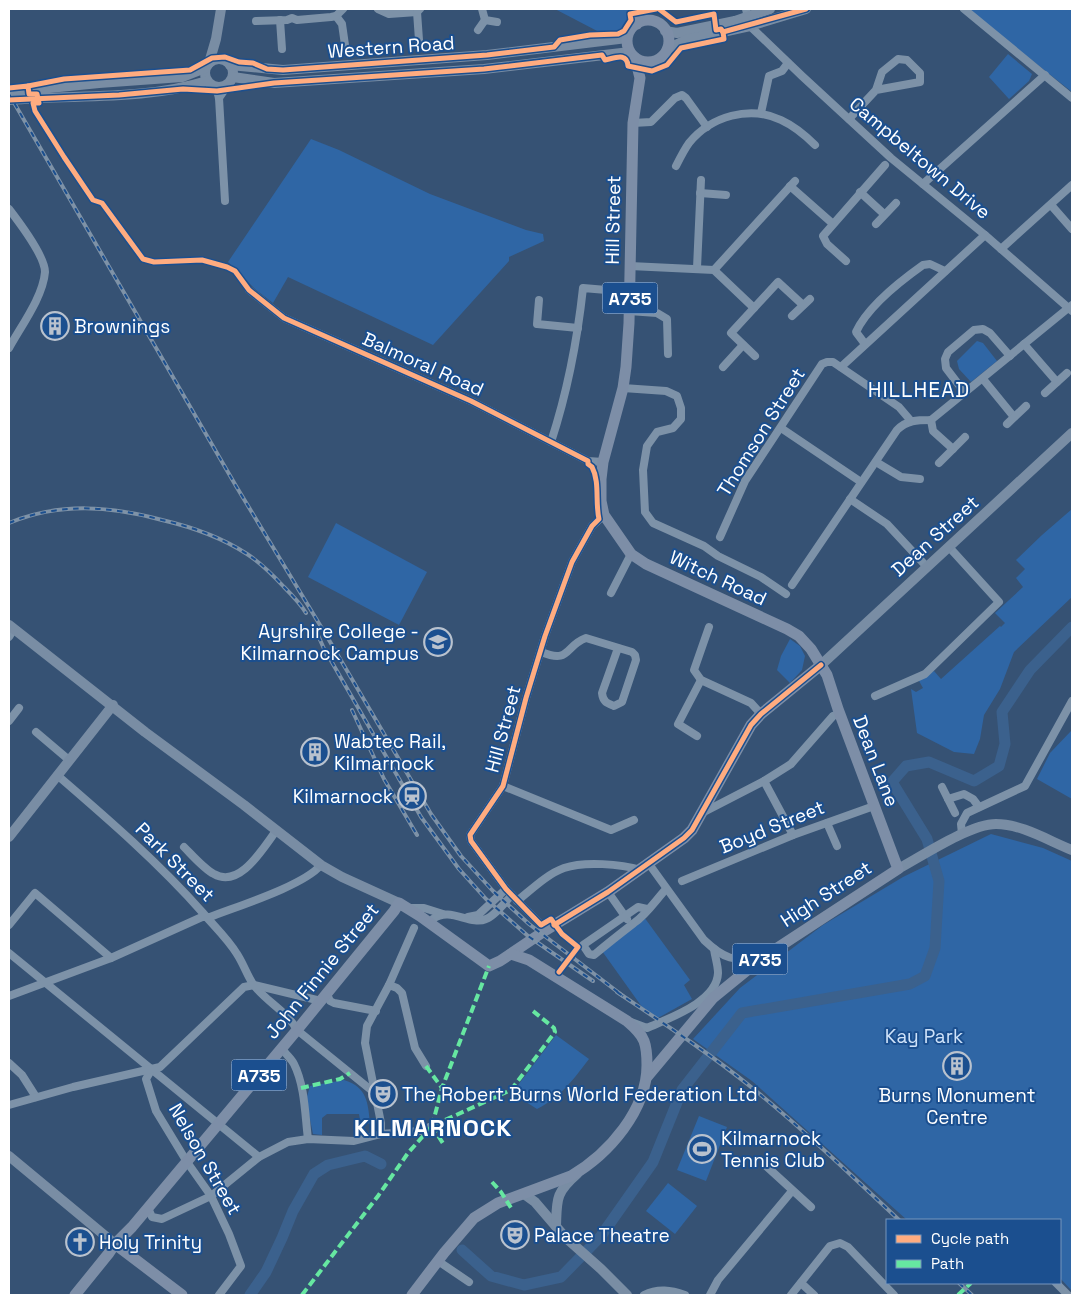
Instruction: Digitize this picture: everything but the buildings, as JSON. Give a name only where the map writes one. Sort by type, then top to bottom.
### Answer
[{"type":"main road","points":[[210,84],[204,73],[216,39],[221,9]]},
{"type":"main road","points":[[637,24],[638,9]]},
{"type":"main road","points":[[645,9],[649,20]]},
{"type":"main road","points":[[667,49],[686,40],[752,18],[770,9]]},
{"type":"main road","points":[[666,31],[678,33],[806,9]]},
{"type":"main road","points":[[627,38],[630,31],[637,24],[649,20],[658,23],[666,31],[669,42],[667,49],[640,78]]},
{"type":"main road","name":"A735","points":[[627,38],[627,46],[632,55]]},
{"type":"main road","name":"Western Road","points":[[9,100],[23,95],[99,83],[182,76],[207,66],[218,59],[229,63],[283,70],[487,55],[627,38]]},
{"type":"main road","points":[[216,39],[233,68],[231,81]]},
{"type":"main road","points":[[632,55],[641,61],[650,62],[656,60]]},
{"type":"main road","name":"Western Road","points":[[9,92],[23,95],[119,95],[210,84],[219,88],[231,81],[274,83],[484,69],[632,55]]},
{"type":"main road","name":"Hill Street","points":[[604,515],[601,501],[601,478],[603,462],[623,388],[629,311],[633,123],[640,78],[632,55]]},
{"type":"main road","points":[[349,66],[350,78]]},
{"type":"main road","name":"Dean Street","points":[[822,665],[1072,433]]},
{"type":"main road","name":"Witch Road","points":[[604,515],[631,554],[646,564],[787,629],[799,636],[822,665]]},
{"type":"main road","points":[[11,630],[321,865],[342,877],[404,905],[488,966],[500,961],[608,892],[684,838],[692,830],[751,725],[761,714],[822,665]]},
{"type":"main road","points":[[801,682],[808,667],[811,649]]},
{"type":"main road","name":"Dean Lane","points":[[822,665],[898,869]]},
{"type":"main road","points":[[9,836],[112,705]]},
{"type":"main road","points":[[898,869],[973,828],[996,824],[1020,828],[1072,850]]},
{"type":"main road","name":"High Street","points":[[647,1077],[712,998],[762,958],[898,869]]},
{"type":"main road","name":"John Finnie Street","points":[[75,1295],[115,1244],[132,1227],[404,905]]},
{"type":"main road","name":"A735","points":[[412,1295],[438,1260],[474,1218],[498,1204],[572,1176],[602,1153],[626,1125],[635,1111],[647,1077],[645,1042],[638,1031],[627,1021],[529,960],[511,954]]},
{"type":"main road","points":[[9,1156],[115,1244],[182,1295]]},
{"type":"main road","points":[[556,1226],[557,1198],[569,1181],[582,1170]]},
{"type":"main road","points":[[524,1194],[535,1202],[565,1237],[627,1295]]},
{"type":"main road","points":[[131,1255],[128,1247],[132,1227]]},
{"type":"street","points":[[290,9],[292,18]]},
{"type":"street","points":[[256,21],[292,18],[297,20],[336,16],[343,9]]},
{"type":"street","points":[[378,9],[389,14],[418,10],[419,40]]},
{"type":"street","points":[[482,9],[485,20]]},
{"type":"street","points":[[964,9],[1072,98]]},
{"type":"street","points":[[336,16],[342,24],[345,45]]},
{"type":"street","name":"Campbeltown Drive","points":[[752,18],[788,63],[891,158],[1071,308]]},
{"type":"street","points":[[280,20],[282,49]]},
{"type":"street","points":[[485,20],[497,22]]},
{"type":"street","points":[[478,30],[485,20]]},
{"type":"street","points":[[849,119],[876,90],[882,72],[898,59],[907,60],[920,73],[920,82],[876,90]]},
{"type":"street","points":[[761,114],[769,76],[782,72],[788,63]]},
{"type":"street","points":[[923,184],[1044,76]]},
{"type":"street","points":[[219,98],[231,81]]},
{"type":"street","points":[[210,84],[217,91],[219,98],[225,201]]},
{"type":"street","points":[[633,123],[651,122],[675,98],[682,95],[707,126]]},
{"type":"street","points":[[676,166],[690,142],[707,126],[729,116],[739,114],[761,114],[779,119],[792,126],[815,145]]},
{"type":"street","points":[[846,261],[827,244],[823,236],[832,223],[885,165]]},
{"type":"street","points":[[697,268],[701,180]]},
{"type":"street","points":[[714,270],[793,184],[832,223]]},
{"type":"street","points":[[1001,249],[1072,185]]},
{"type":"street","points":[[860,192],[884,214]]},
{"type":"street","points":[[700,193],[726,195]]},
{"type":"street","points":[[876,224],[896,203]]},
{"type":"street","points":[[1051,204],[1072,229]]},
{"type":"street","points":[[9,210],[35,246],[45,271],[38,298],[9,348]]},
{"type":"street","points":[[911,421],[899,407],[841,367],[985,235]]},
{"type":"street","points":[[865,344],[856,332],[861,322],[874,307],[923,265],[930,264],[945,271]]},
{"type":"street","points":[[630,266],[714,270],[754,308]]},
{"type":"street","points":[[755,356],[731,333],[778,282],[803,305]]},
{"type":"street","points":[[551,442],[568,381],[583,288],[630,292]]},
{"type":"street","name":"Balmoral Road","points":[[248,290],[284,318],[471,401],[588,461],[603,462]]},
{"type":"street","points":[[792,316],[810,299]]},
{"type":"street","points":[[539,300],[537,324],[578,328]]},
{"type":"street","points":[[792,585],[861,482],[903,424],[911,421],[930,420],[1071,308]]},
{"type":"street","points":[[629,311],[657,313],[667,319],[668,354]]},
{"type":"street","points":[[965,393],[946,368],[945,359],[948,352],[974,330],[983,329],[990,332],[1010,356]]},
{"type":"street","points":[[1024,344],[1057,382]]},
{"type":"street","points":[[723,367],[743,345]]},
{"type":"street","name":"Thomson Street","points":[[720,536],[745,480],[822,364],[833,362],[841,367]]},
{"type":"street","points":[[1045,393],[1067,373]]},
{"type":"street","points":[[983,379],[1014,417]]},
{"type":"street","points":[[623,388],[666,391],[677,396],[681,408],[681,419],[673,428],[657,432],[647,446],[643,470],[645,512],[653,523],[704,546],[718,556],[761,577],[786,594]]},
{"type":"street","points":[[1007,424],[1026,406]]},
{"type":"street","points":[[930,420],[932,430],[953,449]]},
{"type":"street","points":[[781,428],[861,482]]},
{"type":"street","points":[[938,463],[964,436]]},
{"type":"street","points":[[876,462],[901,477],[920,478]]},
{"type":"street","points":[[850,499],[887,524],[926,567]]},
{"type":"street","name":"Hill Street","points":[[546,930],[506,889],[471,841],[470,835],[503,786],[540,652],[572,562],[592,526],[604,515]]},
{"type":"street","points":[[875,696],[925,674],[1000,602],[949,547]]},
{"type":"street","points":[[611,593],[631,554]]},
{"type":"street","points":[[709,627],[694,670],[701,680],[751,703],[761,714]]},
{"type":"street","points":[[540,652],[555,657],[562,656],[586,638],[632,652],[636,660],[622,702],[614,706],[606,703],[602,693],[618,648]]},
{"type":"street","points":[[697,736],[678,724],[701,680]]},
{"type":"street","points":[[962,834],[961,824],[967,813],[1024,786],[1072,701]]},
{"type":"street","points":[[10,717],[20,708]]},
{"type":"street","points":[[701,814],[764,781],[791,764],[833,716]]},
{"type":"street","points":[[36,732],[69,760]]},
{"type":"street","name":"Park Street","points":[[57,776],[114,824],[174,880],[237,953],[254,986],[263,997],[292,1021],[297,1030],[376,1094]]},
{"type":"street","points":[[764,781],[793,835]]},
{"type":"street","points":[[503,786],[611,830],[634,820]]},
{"type":"street","points":[[942,787],[955,814]]},
{"type":"street","points":[[948,800],[964,794],[973,799],[979,807]]},
{"type":"street","name":"Boyd Street","points":[[682,881],[793,835],[874,806]]},
{"type":"street","points":[[827,823],[836,846]]},
{"type":"street","points":[[184,847],[214,874],[226,877],[243,871],[250,865],[276,831]]},
{"type":"street","points":[[404,905],[478,921],[488,919],[515,898],[564,868],[594,864],[633,868],[645,867],[666,889],[704,940],[714,950],[725,957],[737,960],[762,958]]},
{"type":"street","points":[[9,996],[110,958],[202,917],[271,893],[311,875],[321,865]]},
{"type":"street","points":[[466,917],[478,915],[506,889]]},
{"type":"street","points":[[647,910],[638,906],[583,945],[592,956],[631,925],[647,910],[666,889]]},
{"type":"street","points":[[608,892],[631,925]]},
{"type":"street","points":[[9,925],[35,893],[110,958]]},
{"type":"street","points":[[432,924],[433,919],[438,915],[444,914]]},
{"type":"street","points":[[381,1134],[381,1123],[366,1043],[367,1026],[389,985],[414,928]]},
{"type":"street","points":[[627,1021],[647,1028],[700,1002],[712,991],[718,974],[714,950]]},
{"type":"street","points":[[9,953],[259,1157]]},
{"type":"street","points":[[389,985],[398,988],[402,993],[415,1048],[426,1066]]},
{"type":"street","points":[[9,1105],[160,1068],[244,987],[254,986],[324,998],[334,1003],[376,1011]]},
{"type":"street","points":[[282,1048],[286,1056],[293,1062],[301,1088],[308,1139]]},
{"type":"street","points":[[9,1063],[22,1075],[36,1097]]},
{"type":"street","name":"Nelson Street","points":[[152,1069],[146,1079],[156,1111],[187,1162],[211,1196],[229,1234],[241,1266],[219,1295]]},
{"type":"street","points":[[148,1208],[152,1217],[162,1219],[211,1196],[259,1157],[288,1142],[308,1139],[354,1141],[381,1134],[420,1131],[432,1126]]},
{"type":"street","points":[[765,1165],[811,1206]]},
{"type":"street","points":[[710,1295],[718,1280],[792,1191]]},
{"type":"street","points":[[791,1295],[830,1246],[840,1243],[848,1247],[894,1295]]},
{"type":"street","points":[[438,1260],[469,1282]]},
{"type":"street","points":[[801,1282],[814,1295]]},
{"type":"street","points":[[1057,1284],[1068,1295]]},
{"type":"street","points":[[644,1295],[653,1291],[671,1290],[685,1295]]},
{"type":"green space","points":[[555,9],[628,9],[628,19],[621,31],[601,33]]},
{"type":"green space","points":[[967,9],[1072,9],[1072,92]]},
{"type":"green space","points":[[1008,54],[1032,74],[1029,81],[1009,99],[989,77]]},
{"type":"green space","points":[[311,139],[339,150],[430,194],[526,230],[543,234],[544,241],[509,257],[509,261],[433,345],[288,277],[273,303],[256,290],[228,262]]},
{"type":"green space","points":[[977,341],[983,343],[997,361],[971,382],[959,369],[957,361]]},
{"type":"green space","points":[[1072,509],[1072,597],[1014,652],[1000,689],[984,715],[980,739],[974,754],[954,752],[917,733],[911,689],[916,692],[923,688],[919,681],[934,671],[941,679],[1005,623],[995,613],[1023,587],[1016,578],[1025,569],[1016,560]]},
{"type":"green space","points":[[336,523],[427,572],[399,625],[308,577]]},
{"type":"green space","points":[[790,639],[800,646],[805,656],[802,670],[790,683],[777,670],[781,656]]},
{"type":"green space","points":[[1072,730],[1072,799],[1037,779],[1050,753]]},
{"type":"green space","name":"Kay Park","points":[[991,834],[1043,848],[1072,861],[1072,1291],[1061,1279],[1061,1219],[906,1219],[752,1081],[693,1039],[740,988],[823,925],[903,877]]},
{"type":"green space","points":[[644,917],[690,980],[684,985],[692,999],[658,1018],[642,1007],[602,951]]},
{"type":"green space","points":[[556,1035],[589,1059],[560,1094],[537,1109],[512,1093]]},
{"type":"green space","points":[[344,1080],[352,1083],[365,1096],[370,1124],[360,1120],[359,1114],[327,1114],[322,1118],[322,1135],[313,1134],[306,1100],[310,1086]]},
{"type":"green space","name":"Kilmarnock Tennis Club","points":[[699,1116],[727,1127],[706,1181],[677,1170]]},
{"type":"green space","points":[[668,1183],[697,1206],[675,1234],[646,1211]]},
{"type":"waterway","points":[[462,1250],[491,1276],[524,1285],[561,1277],[601,1236],[653,1162],[682,1090],[742,1013],[910,984],[925,976],[935,948],[939,881],[927,839],[892,782],[906,766],[929,762],[974,781],[999,766],[1005,744],[1002,712],[1030,670],[1072,627]]},
{"type":"waterway","points":[[250,1295],[266,1272],[293,1211],[314,1174],[328,1165],[365,1156],[381,1164]]},
{"type":"railway","points":[[9,94],[236,486],[431,814],[461,856],[493,891],[529,924],[623,996]]},
{"type":"railway","points":[[9,523],[47,512],[85,508],[143,515],[184,526],[217,538],[237,548],[262,565],[296,599],[306,613]]},
{"type":"railway","points":[[314,626],[328,658]]},
{"type":"railway","points":[[326,652],[421,817],[459,869],[486,899],[528,936],[593,981]]},
{"type":"railway","points":[[352,710],[384,779],[417,835]]},
{"type":"railway","points":[[617,992],[735,1074],[808,1136],[898,1219]]},
{"type":"railway","points":[[960,1284],[972,1295]]},
{"type":"marked path","points":[[432,1126],[442,1088],[489,966]]},
{"type":"marked path","points":[[302,1295],[378,1196],[408,1153],[432,1126],[511,1090],[555,1032],[554,1028],[533,1011]]},
{"type":"marked path","points":[[426,1066],[442,1088]]},
{"type":"marked path","points":[[301,1088],[340,1079],[350,1073]]},
{"type":"marked path","points":[[432,1126],[444,1145]]},
{"type":"marked path","points":[[492,1182],[513,1211]]},
{"type":"marked path","points":[[958,1295],[970,1284]]},
{"type":"cycle path","points":[[28,86],[64,79],[190,70],[212,58],[225,57],[239,62],[253,63],[267,69],[283,70],[487,55],[554,47],[560,40],[590,35],[618,34],[624,31],[631,20],[630,14],[656,9]]},
{"type":"cycle path","points":[[659,9],[676,22],[714,14],[716,30],[721,29],[723,32]]},
{"type":"cycle path","points":[[723,32],[806,9]]},
{"type":"cycle path","points":[[9,100],[119,95],[183,89],[217,91],[274,83],[484,69],[602,55],[605,60],[623,57],[628,66],[652,71],[667,65],[681,48],[724,39],[723,32]]},
{"type":"cycle path","points":[[9,88],[28,86],[29,94],[37,94],[39,103],[33,103],[35,111],[64,157],[93,200],[102,203],[143,259],[154,262],[202,260],[227,267],[235,271],[249,290],[284,318],[471,401],[588,461],[588,464],[592,467],[597,486],[599,519],[592,526],[572,562],[545,636],[526,698],[503,786],[470,835],[471,841],[506,889],[541,925],[551,919],[562,934],[578,947],[559,972]]},
{"type":"cycle path","points":[[554,925],[608,892],[684,838],[692,830],[751,725],[761,714],[821,665]]},
{"type":"place","name":"Brownings","points":[[55,326]]},
{"type":"place","name":"Ayrshire College - Kilmarnock Campus","points":[[438,642]]},
{"type":"place","name":"Wabtec Rail, Kilmarnock","points":[[315,752]]},
{"type":"place","name":"Kilmarnock","points":[[412,796]]},
{"type":"place","name":"Burns Monument Centre","points":[[957,1066]]},
{"type":"place","name":"The Robert Burns World Federation Ltd","points":[[383,1094]]},
{"type":"place","name":"Kilmarnock Tennis Club","points":[[702,1149]]},
{"type":"place","name":"Palace Theatre","points":[[515,1235]]},
{"type":"place","name":"Holy Trinity","points":[[80,1242]]},
{"type":"district","name":"HILLHEAD","points":[[919,389]]},
{"type":"district","name":"KILMARNOCK","points":[[433,1127]]}]
